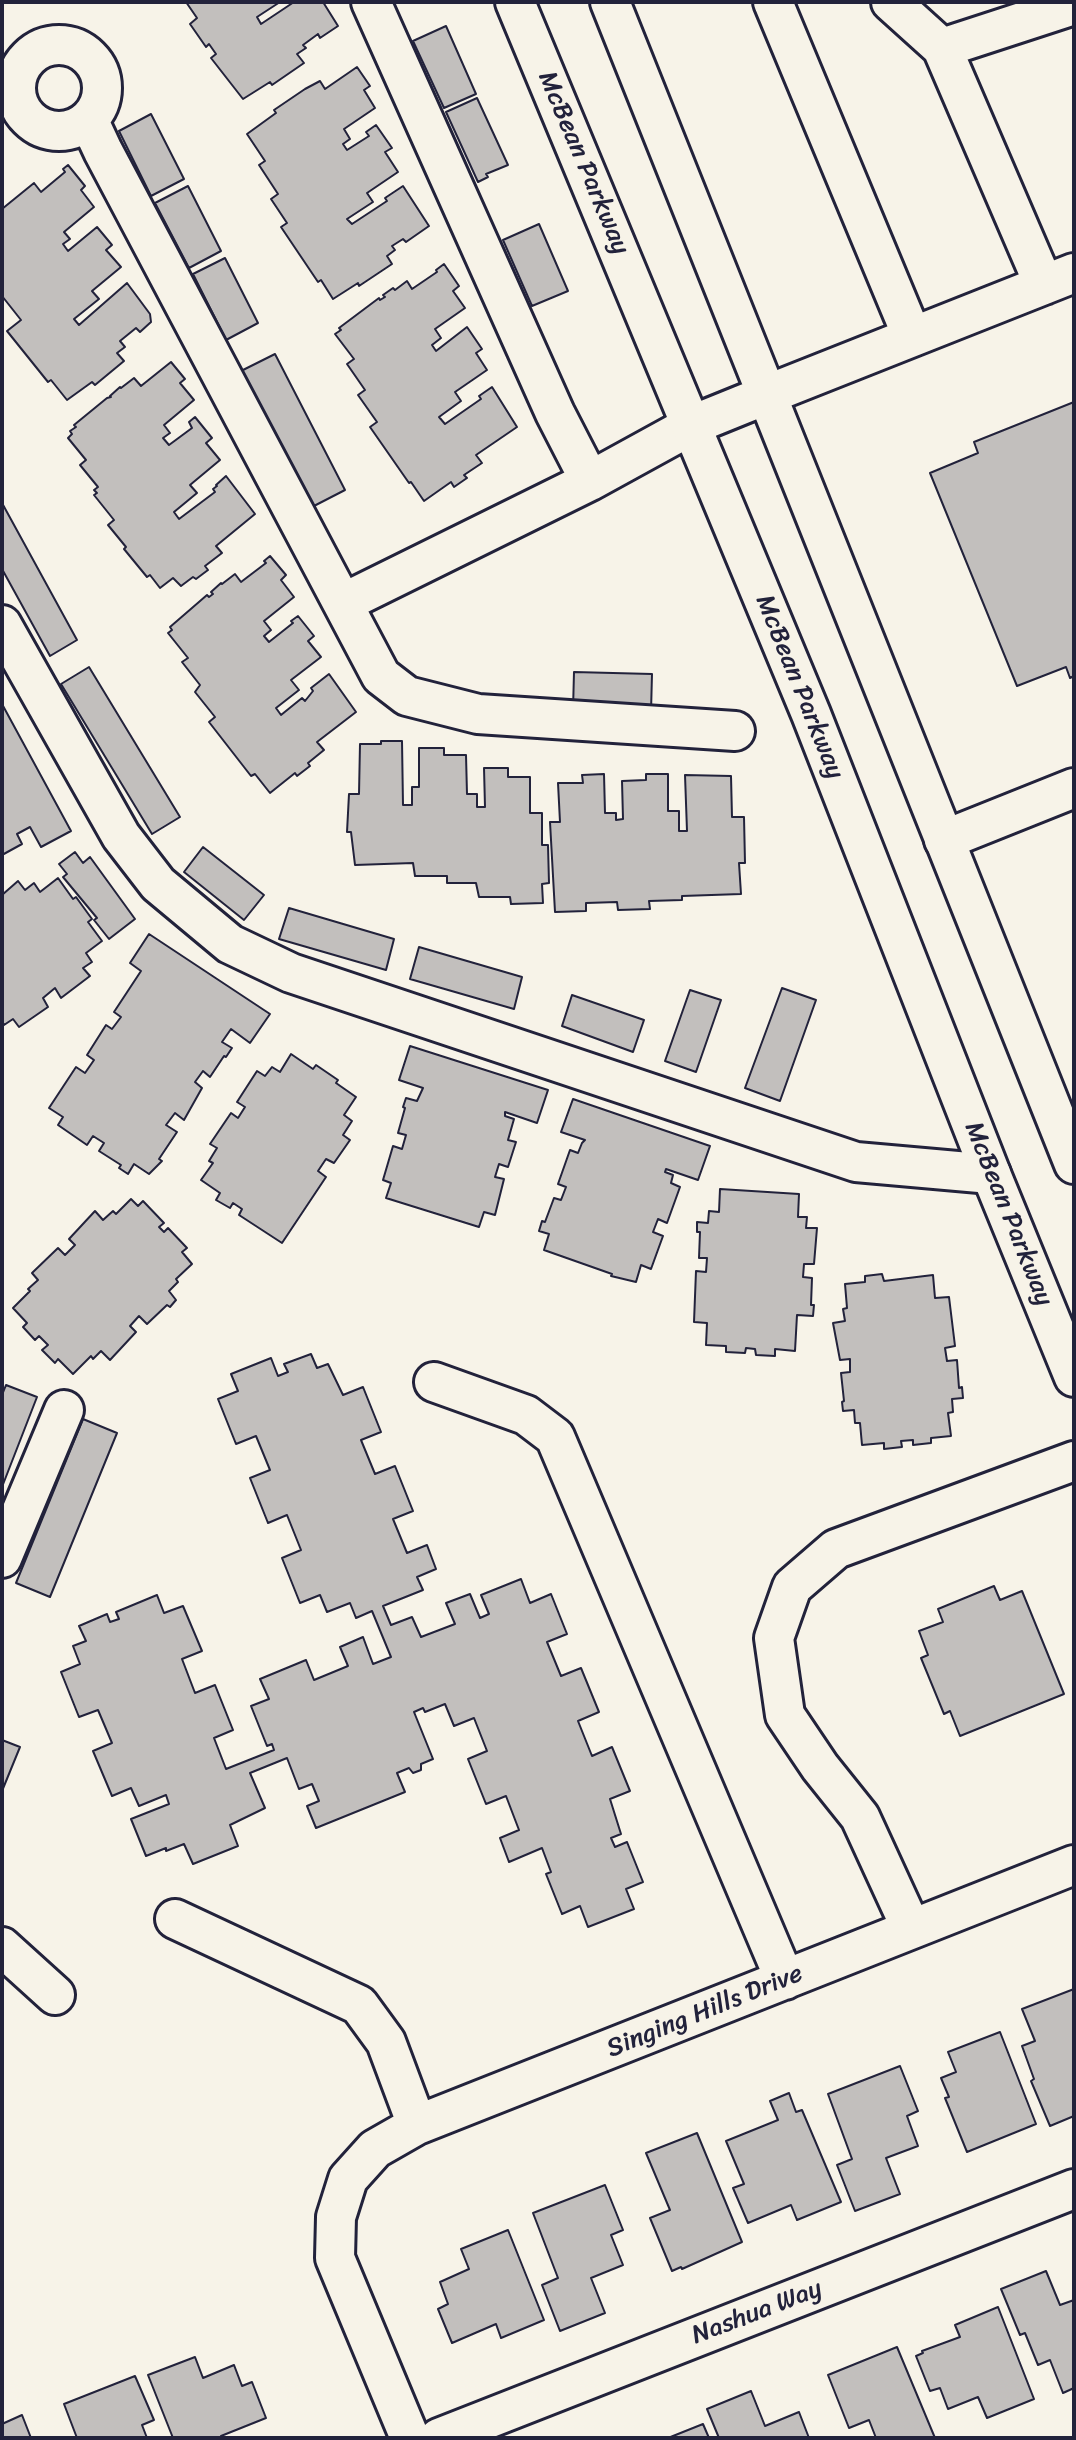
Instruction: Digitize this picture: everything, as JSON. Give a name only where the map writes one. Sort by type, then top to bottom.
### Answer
[{"type":"street","points":[[371,2],[550,400],[590,481]]},
{"type":"street","name":"McBean Parkway","points":[[515,2],[811,714],[991,1174],[1074,1377]]},
{"type":"street","points":[[610,2],[1074,1164]]},
{"type":"street","points":[[773,2],[912,336]]},
{"type":"street","points":[[343,603],[590,481],[692,425],[1059,279],[942,48],[891,2]]},
{"type":"street","points":[[942,48],[1074,5]]},
{"type":"street","points":[[65,44],[84,52],[97,66],[104,85],[100,105],[89,121],[72,131],[54,132],[36,126],[22,112],[9,98],[18,74],[28,58],[45,46],[65,44]]},
{"type":"street","points":[[89,121],[381,677],[407,696],[478,713],[735,731]]},
{"type":"street","points":[[2,625],[121,836],[158,884],[230,944],[291,974],[856,1162],[991,1174]]},
{"type":"street","points":[[944,840],[1074,788]]},
{"type":"street","points":[[434,1382],[526,1415],[555,1437],[785,1980]]},
{"type":"street","points":[[2,1558],[64,1410]]},
{"type":"street","points":[[911,1928],[860,1817],[820,1767],[785,1714],[774,1638],[792,1587],[836,1549],[1074,1461]]},
{"type":"street","name":"Singing Hills Drive","points":[[410,2438],[335,2258],[336,2217],[348,2179],[375,2149],[417,2125],[1074,1865]]},
{"type":"street","points":[[175,1919],[359,2005],[386,2042],[417,2125]]},
{"type":"street","points":[[2,1947],[55,1995]]},
{"type":"street","name":"Nashua Way","points":[[439,2438],[1074,2189]]},
{"type":"building","points":[[186,2],[280,2],[257,17],[261,24],[294,2],[323,2],[338,26],[320,38],[318,34],[303,45],[306,48],[297,54],[304,63],[272,85],[270,82],[243,99],[211,58],[216,54],[209,44],[206,47],[190,24],[197,18]]},
{"type":"building","points":[[446,26],[476,94],[444,108],[413,41]]},
{"type":"building","points":[[357,67],[370,86],[364,90],[375,108],[344,129],[350,139],[343,144],[347,150],[369,136],[366,132],[376,125],[392,148],[385,152],[398,172],[367,193],[373,202],[347,219],[352,224],[387,201],[385,198],[403,186],[429,226],[406,242],[403,239],[392,246],[395,250],[387,256],[392,264],[333,299],[321,280],[318,282],[281,227],[287,223],[271,199],[278,194],[259,165],[265,161],[247,134],[276,113],[274,110],[305,89],[320,81],[325,89]]},
{"type":"building","points":[[477,98],[508,165],[486,174],[488,177],[478,182],[446,112]]},
{"type":"building","points":[[151,114],[184,179],[151,196],[119,131]]},
{"type":"building","points":[[68,165],[85,186],[81,190],[94,207],[64,232],[70,239],[63,244],[68,251],[97,227],[112,245],[106,250],[121,267],[92,291],[99,299],[74,319],[79,325],[127,283],[150,314],[151,322],[140,332],[136,328],[120,341],[125,347],[117,353],[124,361],[95,385],[92,382],[67,400],[51,380],[48,382],[7,331],[21,320],[2,296],[2,209],[34,183],[41,192],[65,172],[63,169]]},
{"type":"building","points":[[188,186],[221,251],[189,268],[155,203]]},
{"type":"building","points":[[539,224],[568,291],[532,306],[503,240]]},
{"type":"building","points":[[225,258],[258,323],[226,340],[193,274]]},
{"type":"building","points":[[444,264],[459,286],[453,291],[465,308],[435,329],[441,338],[432,345],[436,351],[467,327],[482,349],[476,353],[487,370],[455,392],[461,401],[439,417],[445,424],[481,399],[479,396],[492,387],[517,427],[476,455],[482,463],[464,475],[467,478],[454,487],[451,482],[424,501],[370,427],[377,422],[358,395],[365,390],[347,364],[354,359],[335,334],[341,330],[339,328],[379,298],[380,300],[385,297],[383,295],[393,288],[395,290],[407,281],[412,289]]},
{"type":"building","points":[[275,354],[345,490],[312,507],[241,371]]},
{"type":"building","points":[[171,362],[185,379],[180,383],[194,400],[164,425],[170,433],[163,438],[169,445],[192,428],[189,422],[195,417],[212,438],[206,443],[220,460],[190,485],[197,493],[174,512],[179,519],[215,492],[213,489],[226,476],[255,514],[216,546],[222,553],[205,566],[208,570],[181,586],[173,578],[160,588],[150,575],[147,577],[108,525],[114,520],[94,495],[97,493],[94,490],[98,487],[80,465],[86,460],[68,438],[72,434],[70,431],[76,427],[74,425],[120,387],[134,378],[141,386]]},
{"type":"building","points":[[1074,402],[1074,676],[1070,678],[1066,667],[1017,686],[930,473],[978,453],[974,442]]},
{"type":"building","points":[[2,503],[77,640],[50,656],[2,569]]},
{"type":"building","points":[[270,556],[286,575],[281,580],[294,597],[264,621],[271,630],[264,636],[269,642],[298,616],[314,636],[308,641],[321,657],[291,680],[299,690],[276,708],[281,715],[302,698],[305,701],[313,691],[311,688],[329,674],[356,712],[317,742],[324,750],[308,763],[310,766],[297,776],[295,773],[270,793],[255,774],[251,776],[209,722],[215,717],[195,692],[200,685],[182,662],[188,658],[168,633],[172,630],[170,627],[207,595],[209,597],[213,594],[211,592],[221,583],[235,574],[241,582],[266,563],[264,561]]},
{"type":"building","points":[[89,667],[180,817],[152,834],[61,684]]},
{"type":"building","points":[[574,672],[652,674],[651,712],[573,710]]},
{"type":"building","points":[[2,704],[71,831],[41,847],[30,827],[17,834],[22,844],[2,855]]},
{"type":"building","points":[[381,741],[402,741],[403,805],[412,805],[412,787],[419,787],[419,748],[444,748],[444,755],[466,755],[467,794],[477,794],[477,807],[485,807],[484,768],[508,768],[508,777],[530,777],[530,813],[542,813],[542,845],[548,845],[549,883],[542,884],[543,903],[511,904],[510,897],[479,897],[476,883],[447,883],[447,876],[415,876],[413,863],[355,865],[351,832],[347,832],[349,794],[359,794],[360,744],[381,744]]},
{"type":"building","points":[[604,774],[605,813],[616,813],[616,820],[623,819],[622,781],[646,780],[646,774],[668,774],[668,811],[679,811],[679,831],[687,831],[685,775],[731,776],[732,817],[744,817],[745,863],[739,863],[741,894],[682,896],[682,900],[649,901],[650,909],[618,910],[617,902],[586,903],[586,911],[555,912],[550,822],[560,822],[558,783],[583,783],[582,775]]},
{"type":"building","points":[[203,847],[264,895],[244,920],[184,872]]},
{"type":"building","points":[[75,852],[83,863],[90,857],[135,919],[109,939],[94,920],[97,918],[63,877],[67,874],[59,864]]},
{"type":"building","points":[[58,878],[92,919],[88,922],[102,941],[86,953],[92,962],[83,968],[90,976],[61,998],[55,988],[43,998],[48,1007],[19,1027],[13,1019],[4,1025],[2,895],[18,881],[25,890],[34,883],[40,892]]},
{"type":"building","points":[[289,908],[394,939],[386,970],[279,939]]},
{"type":"building","points":[[149,934],[270,1014],[250,1043],[231,1029],[222,1042],[232,1048],[210,1077],[203,1071],[195,1082],[202,1088],[184,1120],[175,1113],[166,1125],[177,1132],[159,1159],[162,1161],[149,1174],[134,1164],[128,1174],[119,1168],[121,1165],[99,1151],[104,1143],[93,1136],[87,1145],[58,1125],[63,1117],[49,1108],[76,1067],[85,1073],[94,1060],[87,1055],[106,1025],[112,1029],[121,1017],[114,1012],[141,971],[130,963]]},
{"type":"building","points":[[419,947],[522,977],[514,1009],[410,979]]},
{"type":"building","points":[[782,988],[816,1000],[780,1101],[745,1088]]},
{"type":"building","points":[[690,990],[721,1000],[696,1072],[665,1061]]},
{"type":"building","points":[[572,995],[644,1020],[633,1052],[562,1026]]},
{"type":"building","points":[[410,1046],[548,1090],[537,1123],[505,1112],[505,1116],[514,1119],[508,1140],[516,1142],[508,1167],[499,1164],[495,1177],[504,1179],[495,1215],[484,1212],[479,1227],[386,1198],[391,1183],[383,1180],[393,1146],[402,1149],[406,1135],[398,1133],[406,1098],[417,1101],[423,1088],[399,1080]]},
{"type":"building","points":[[291,1054],[313,1069],[316,1065],[356,1097],[344,1115],[352,1121],[343,1135],[350,1140],[334,1163],[326,1159],[318,1171],[326,1177],[282,1243],[239,1215],[242,1209],[233,1203],[230,1208],[216,1200],[220,1193],[201,1180],[213,1163],[209,1161],[217,1148],[210,1144],[231,1113],[238,1118],[245,1107],[237,1102],[257,1071],[265,1076],[272,1067],[280,1072]]},
{"type":"building","points":[[573,1099],[710,1146],[698,1180],[666,1169],[665,1172],[673,1175],[671,1183],[680,1187],[667,1223],[658,1219],[653,1232],[663,1236],[651,1269],[641,1265],[636,1282],[611,1276],[612,1274],[544,1250],[549,1234],[539,1231],[542,1221],[545,1222],[554,1198],[561,1200],[566,1187],[558,1184],[570,1150],[578,1153],[585,1140],[561,1132]]},
{"type":"building","points":[[720,1189],[799,1194],[798,1217],[807,1217],[806,1228],[817,1228],[814,1264],[804,1264],[803,1277],[812,1278],[813,1316],[797,1315],[795,1351],[775,1349],[775,1356],[756,1355],[755,1349],[746,1348],[745,1353],[726,1352],[726,1346],[706,1345],[707,1323],[694,1322],[696,1271],[706,1272],[707,1258],[699,1258],[700,1232],[697,1232],[697,1222],[708,1223],[709,1211],[719,1212]]},
{"type":"building","points":[[131,1199],[138,1206],[143,1201],[164,1223],[159,1227],[164,1232],[168,1228],[187,1248],[182,1252],[192,1264],[176,1279],[178,1282],[169,1291],[176,1300],[170,1307],[167,1305],[147,1324],[139,1316],[130,1326],[136,1332],[110,1360],[101,1351],[93,1359],[91,1356],[73,1374],[58,1359],[55,1363],[42,1350],[48,1345],[39,1336],[35,1340],[23,1327],[27,1323],[13,1308],[38,1280],[32,1273],[58,1248],[65,1255],[75,1245],[69,1239],[95,1211],[103,1220],[113,1211],[116,1214]]},
{"type":"building","points":[[882,1274],[884,1281],[933,1275],[935,1298],[949,1297],[955,1346],[945,1348],[947,1361],[957,1360],[959,1388],[962,1387],[963,1398],[952,1399],[953,1412],[948,1413],[951,1436],[931,1438],[931,1443],[913,1445],[913,1440],[901,1441],[902,1447],[884,1449],[884,1443],[862,1445],[860,1423],[855,1423],[854,1410],[843,1411],[841,1373],[850,1372],[850,1359],[840,1360],[833,1323],[845,1321],[845,1284],[865,1282],[865,1276]]},
{"type":"building","points":[[311,1354],[317,1368],[328,1364],[343,1395],[363,1387],[381,1432],[361,1440],[375,1474],[395,1466],[413,1511],[393,1519],[407,1553],[427,1545],[436,1569],[417,1577],[423,1590],[383,1606],[391,1625],[412,1617],[421,1637],[455,1624],[446,1603],[470,1594],[480,1618],[489,1614],[481,1595],[521,1579],[530,1603],[551,1594],[567,1634],[547,1642],[561,1676],[581,1668],[599,1712],[578,1721],[592,1756],[612,1747],[630,1791],[610,1799],[621,1834],[611,1838],[615,1847],[627,1842],[643,1882],[626,1889],[634,1909],[588,1927],[580,1906],[562,1914],[546,1874],[551,1872],[542,1848],[509,1862],[500,1838],[519,1830],[506,1796],[486,1804],[468,1759],[487,1751],[474,1718],[454,1726],[445,1704],[425,1712],[423,1708],[414,1712],[433,1759],[421,1764],[421,1770],[413,1773],[409,1768],[397,1773],[405,1792],[316,1828],[307,1806],[319,1801],[312,1784],[299,1789],[287,1758],[250,1773],[265,1808],[230,1825],[238,1846],[193,1864],[184,1844],[146,1856],[131,1819],[169,1804],[166,1795],[139,1806],[131,1788],[112,1796],[93,1751],[112,1743],[98,1710],[79,1717],[61,1672],[80,1664],[73,1646],[86,1641],[79,1626],[107,1614],[110,1622],[119,1619],[116,1612],[157,1595],[164,1613],[183,1606],[202,1651],[182,1659],[195,1693],[215,1685],[233,1730],[214,1738],[226,1769],[274,1750],[272,1744],[267,1746],[251,1706],[269,1699],[260,1679],[306,1660],[314,1680],[348,1666],[340,1647],[363,1637],[373,1664],[391,1657],[372,1611],[356,1618],[350,1603],[327,1612],[320,1595],[300,1603],[282,1558],[301,1550],[287,1515],[268,1523],[250,1478],[270,1470],[256,1436],[236,1444],[218,1399],[238,1391],[231,1374],[271,1358],[278,1376],[288,1372],[284,1364]]},
{"type":"building","points":[[6,1385],[37,1397],[2,1487],[2,1395]]},
{"type":"building","points":[[83,1419],[117,1433],[50,1597],[16,1583]]},
{"type":"building","points":[[994,1586],[1000,1600],[1022,1591],[1064,1694],[960,1736],[950,1711],[944,1714],[921,1658],[928,1655],[919,1631],[943,1622],[938,1609]]},
{"type":"building","points":[[2,1740],[20,1747],[2,1791]]},
{"type":"building","points":[[1074,1989],[1074,2116],[1050,2126],[1031,2081],[1034,2079],[1022,2046],[1035,2041],[1022,2009]]},
{"type":"building","points":[[1000,2032],[1036,2124],[967,2152],[945,2098],[949,2097],[941,2078],[956,2072],[948,2052]]},
{"type":"building","points":[[900,2066],[918,2111],[907,2116],[918,2146],[886,2158],[900,2194],[855,2211],[837,2165],[852,2159],[828,2094]]},
{"type":"building","points":[[789,2093],[796,2112],[802,2110],[841,2202],[797,2220],[791,2205],[748,2223],[733,2188],[744,2184],[726,2141],[778,2120],[770,2101]]},
{"type":"building","points":[[697,2133],[742,2242],[672,2271],[650,2218],[670,2210],[646,2153]]},
{"type":"building","points":[[605,2185],[623,2230],[611,2235],[623,2265],[591,2278],[605,2313],[560,2331],[542,2285],[558,2278],[533,2213]]},
{"type":"building","points":[[508,2230],[544,2320],[501,2338],[496,2324],[452,2343],[438,2309],[448,2304],[440,2282],[469,2269],[461,2249]]},
{"type":"building","points":[[1046,2271],[1060,2305],[1074,2300],[1074,2388],[1063,2393],[1050,2360],[1038,2365],[1025,2333],[1020,2335],[1001,2289]]},
{"type":"building","points":[[998,2307],[1034,2399],[987,2418],[978,2397],[948,2409],[940,2388],[930,2391],[916,2356],[923,2353],[922,2351],[960,2337],[955,2325]]},
{"type":"building","points":[[897,2347],[935,2438],[876,2438],[869,2420],[849,2428],[828,2375]]},
{"type":"building","points":[[195,2357],[203,2378],[234,2365],[242,2386],[252,2382],[266,2418],[221,2436],[222,2438],[173,2438],[148,2375]]},
{"type":"building","points":[[135,2376],[154,2420],[142,2425],[147,2438],[77,2438],[64,2404]]},
{"type":"building","points":[[751,2391],[765,2426],[799,2412],[809,2438],[719,2438],[707,2409]]},
{"type":"building","points":[[22,2415],[31,2438],[2,2438],[2,2424]]},
{"type":"building","points":[[703,2424],[709,2438],[668,2438]]}]
